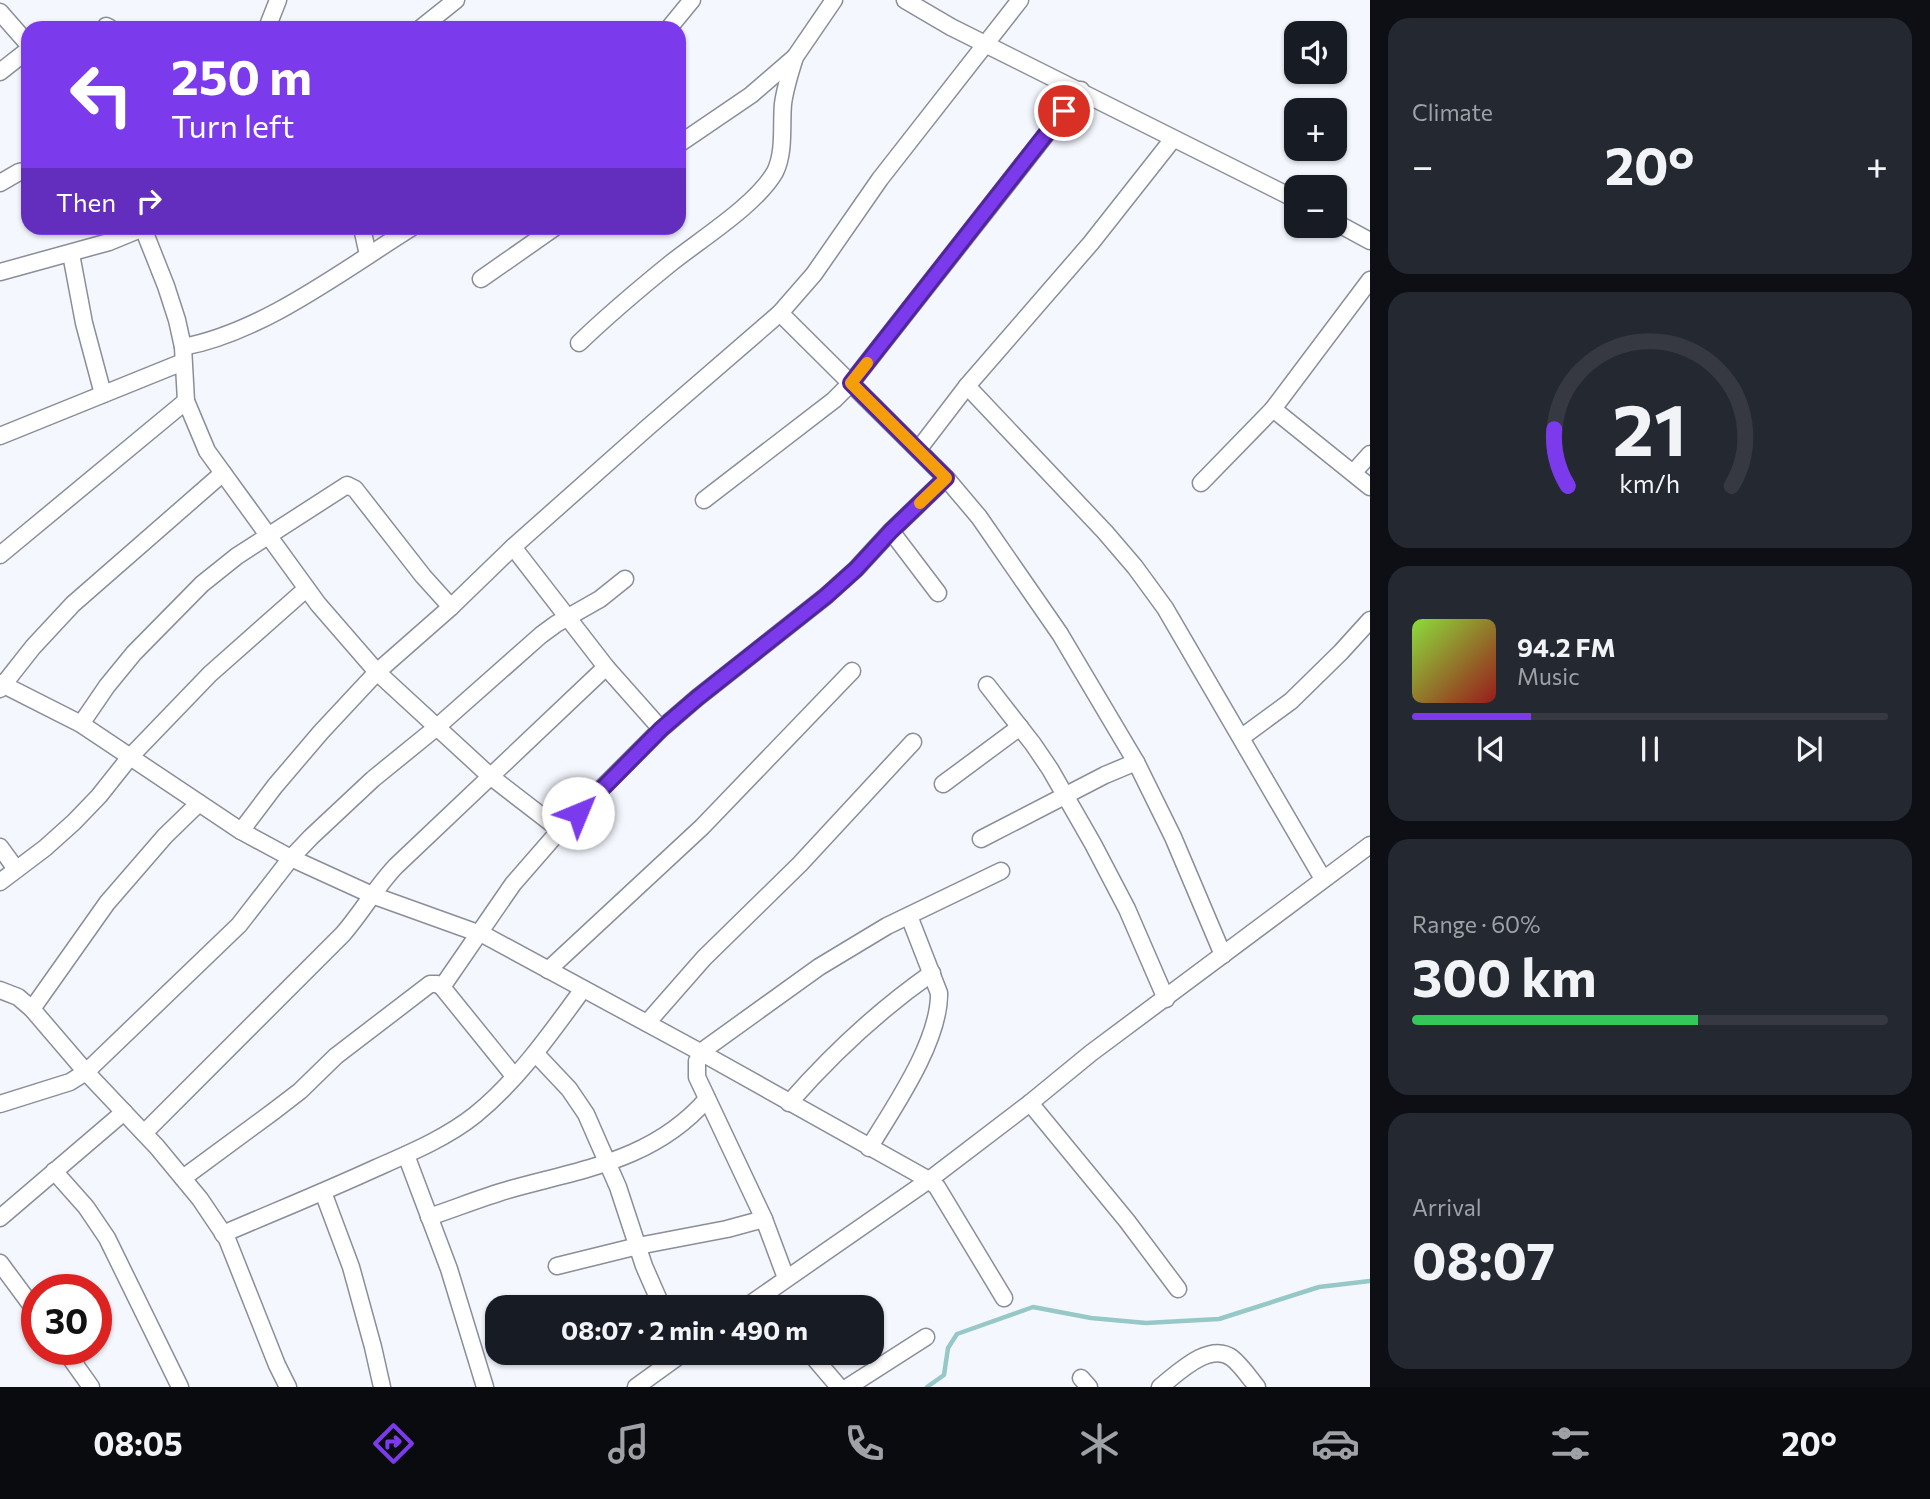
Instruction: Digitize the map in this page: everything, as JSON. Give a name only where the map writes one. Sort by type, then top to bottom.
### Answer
[{"type":"street","points":[[270,21],[278,0]]},
{"type":"street","points":[[425,21],[435,6],[456,0]]},
{"type":"street","points":[[675,21],[692,0]]},
{"type":"street","points":[[686,139],[751,95],[795,57],[834,0]]},
{"type":"street","points":[[905,0],[951,27],[1284,194]]},
{"type":"street","points":[[241,831],[321,732],[377,672],[452,607],[513,547],[780,313],[814,274],[880,179],[1020,0]]},
{"type":"street","points":[[0,12],[21,36]]},
{"type":"street","points":[[0,72],[21,56]]},
{"type":"street","points":[[579,343],[612,312],[730,218],[766,184],[775,171],[780,155],[785,87],[795,57]]},
{"type":"street","points":[[704,500],[834,400],[851,383],[1081,90]]},
{"type":"street","points":[[918,450],[967,386],[1091,243],[1173,138]]},
{"type":"street","points":[[0,183],[21,172]]},
{"type":"street","points":[[1347,229],[1370,241]]},
{"type":"street","points":[[0,272],[71,254],[126,235]]},
{"type":"street","points":[[146,235],[177,320],[183,354],[186,401],[207,451],[306,589],[377,672],[490,776],[560,830]]},
{"type":"street","points":[[364,235],[368,255]]},
{"type":"street","points":[[0,436],[103,394],[268,315],[400,235]]},
{"type":"street","points":[[481,279],[544,235]]},
{"type":"street","points":[[71,254],[84,323],[103,394]]},
{"type":"street","points":[[1201,483],[1273,409],[1370,280]]},
{"type":"street","points":[[780,313],[946,478],[979,517],[1060,634],[1136,762],[1173,837],[1223,955]]},
{"type":"street","points":[[967,386],[1135,567],[1164,608],[1324,879]]},
{"type":"street","points":[[0,555],[186,401]]},
{"type":"street","points":[[1273,409],[1370,487]]},
{"type":"street","points":[[1353,473],[1370,454]]},
{"type":"street","points":[[223,473],[73,604],[1,685],[81,724],[241,831],[372,895],[479,934],[702,1052],[929,1180],[937,1187],[1004,1298]]},
{"type":"street","points":[[442,987],[513,884],[560,830],[661,729],[856,569],[946,478]]},
{"type":"street","points":[[81,724],[134,653],[202,584],[237,556],[349,485],[355,489],[423,576],[452,607]]},
{"type":"street","points":[[891,531],[938,593]]},
{"type":"street","points":[[513,547],[606,667],[661,729]]},
{"type":"street","points":[[0,1104],[70,1082],[86,1072],[239,925],[292,858],[373,779],[437,727],[541,635],[600,599],[625,579]]},
{"type":"street","points":[[0,882],[74,822],[130,757],[210,674],[306,589]]},
{"type":"street","points":[[1242,737],[1291,701],[1370,620]]},
{"type":"street","points":[[144,1133],[343,934],[396,866],[606,667]]},
{"type":"street","points":[[548,970],[702,827],[852,671]]},
{"type":"street","points":[[987,685],[1050,769],[1093,844],[1127,909],[1166,999]]},
{"type":"street","points":[[943,784],[1020,727]]},
{"type":"street","points":[[647,1023],[704,958],[800,864],[913,742]]},
{"type":"street","points":[[981,839],[1105,775],[1136,762]]},
{"type":"street","points":[[32,1009],[107,903],[165,836],[199,803]]},
{"type":"street","points":[[772,1295],[786,1278],[929,1180],[1091,1053],[1370,845]]},
{"type":"street","points":[[0,847],[16,869]]},
{"type":"street","points":[[786,1278],[764,1219],[706,1099],[695,1070],[696,1061],[702,1052],[819,967],[862,940],[1002,871]]},
{"type":"street","points":[[869,1148],[902,1094],[937,1016],[939,993],[909,916]]},
{"type":"street","points":[[789,1102],[849,1040],[932,973]]},
{"type":"street","points":[[183,1178],[300,1091],[336,1056],[419,991],[434,983],[442,987],[514,1076]]},
{"type":"street","points":[[223,1234],[406,1155],[450,1132],[476,1114],[536,1054],[583,989]]},
{"type":"street","points":[[0,990],[18,997],[32,1009],[183,1178],[223,1234],[276,1365],[288,1387]]},
{"type":"street","points":[[536,1054],[569,1090],[586,1114],[627,1212],[657,1295]]},
{"type":"street","points":[[429,1217],[508,1190],[608,1164],[648,1146],[685,1120],[706,1099]]},
{"type":"street","points":[[1030,1103],[1127,1221],[1178,1289]]},
{"type":"street","points":[[0,1218],[124,1112]]},
{"type":"street","points":[[406,1155],[449,1269],[485,1387]]},
{"type":"street","points":[[54,1171],[86,1207],[107,1238],[180,1387]]},
{"type":"street","points":[[323,1192],[351,1267],[382,1387]]},
{"type":"street","points":[[557,1266],[764,1219]]},
{"type":"street","points":[[0,1263],[21,1291]]},
{"type":"street","points":[[848,1387],[926,1337]]},
{"type":"street","points":[[1160,1387],[1201,1357],[1219,1352],[1234,1359],[1257,1387]]},
{"type":"street","points":[[75,1365],[91,1387]]},
{"type":"street","points":[[636,1387],[666,1365]]},
{"type":"street","points":[[820,1365],[839,1387]]},
{"type":"waterway","points":[[927,1387],[944,1375],[948,1348],[957,1334],[1033,1307],[1091,1318],[1146,1323],[1219,1319],[1319,1287],[1370,1281]]},
{"type":"slow traffic","points":[[867,363],[851,383],[946,478],[920,503]]},
{"type":"route","points":[[578,813],[661,729],[856,569],[946,478],[851,383],[1064,111]]}]
